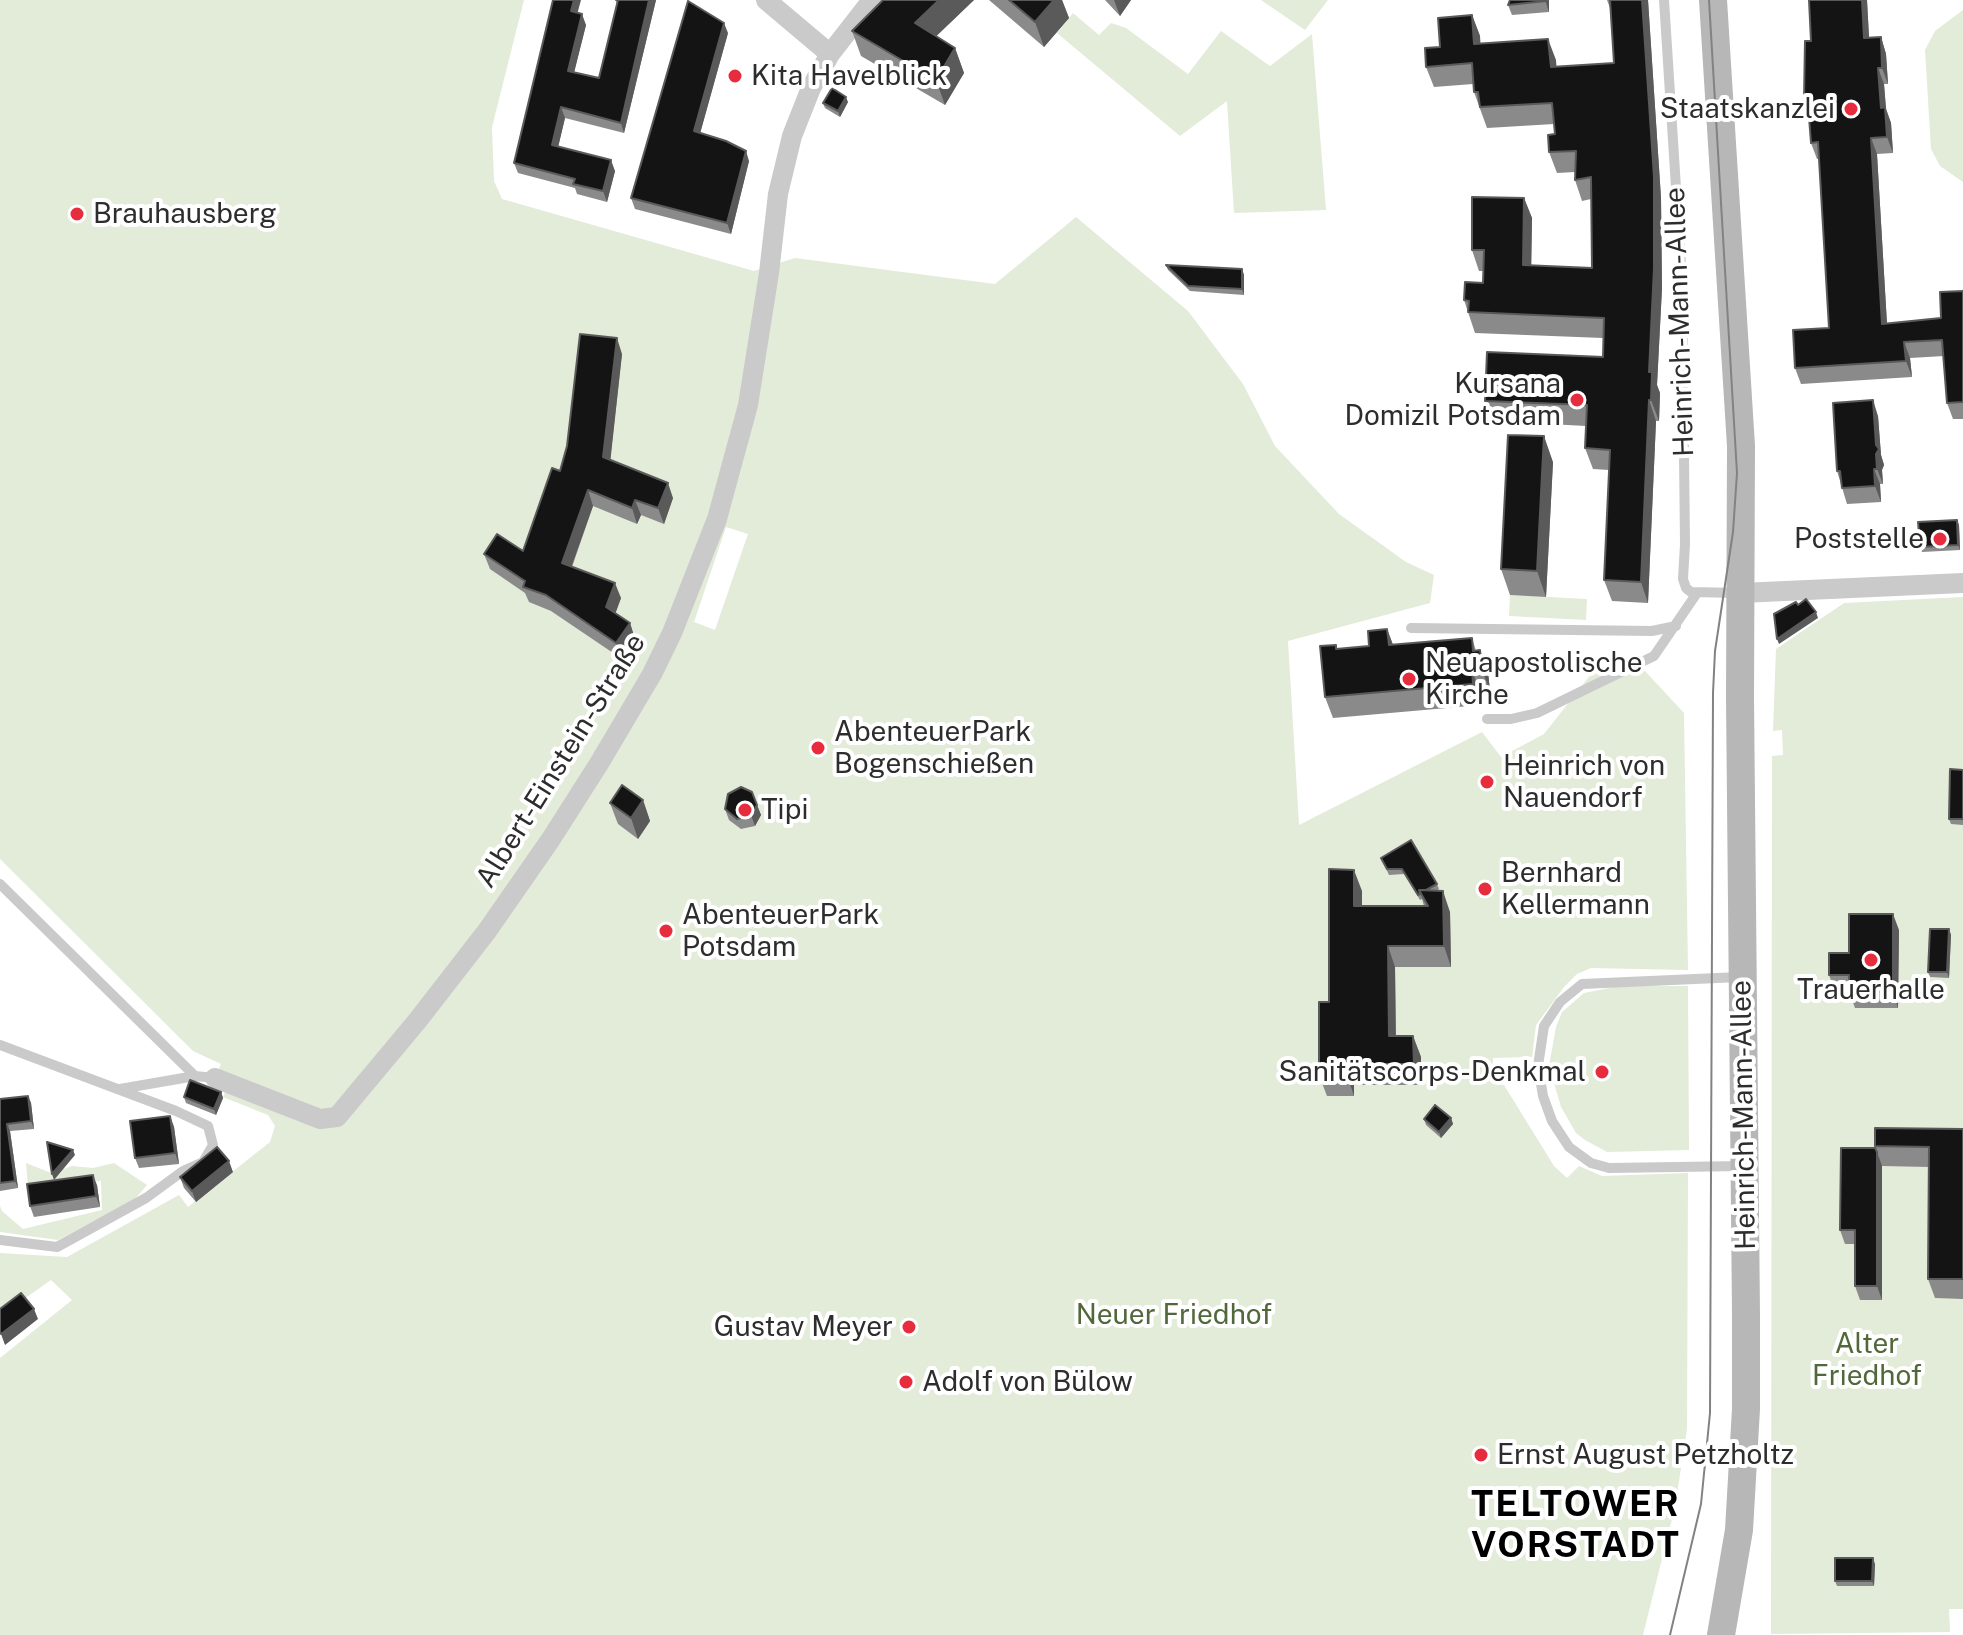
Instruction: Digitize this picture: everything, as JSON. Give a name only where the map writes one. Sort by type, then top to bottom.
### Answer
[{"type":"main road","name":"Heinrich-Mann-Allee","points":[[1713,0],[1741,446],[1745,1166],[1746,1409],[1743,1479],[1739,1530],[1721,1635]]},
{"type":"street","points":[[766,0],[830,54]]},
{"type":"street","name":"Albert-Einstein-Straße","points":[[205,1077],[320,1119],[337,1117],[487,931],[551,839],[607,749],[652,674],[672,633],[717,519],[748,405],[784,165],[802,107],[830,54],[872,0]]},
{"type":"street","points":[[1741,593],[1963,583]]},
{"type":"lane","name":"Heinrich-Mann-Allee","points":[[1664,0],[1682,281],[1685,544],[1682,569],[1686,588],[1697,593]]},
{"type":"lane","points":[[1720,114],[1796,109]]},
{"type":"lane","points":[[1487,719],[1511,719],[1537,713],[1654,656],[1697,593],[1741,593]]},
{"type":"lane","points":[[1411,628],[1652,631],[1676,626]]},
{"type":"lane","points":[[0,884],[205,1077]]},
{"type":"lane","points":[[1743,977],[1582,984],[1560,1002],[1544,1026],[1538,1066],[1543,1096],[1552,1121],[1569,1147],[1591,1163],[1609,1168],[1745,1166]]},
{"type":"lane","points":[[0,1045],[208,1126],[213,1145],[203,1162],[183,1171],[146,1198],[57,1247],[0,1240]]},
{"type":"lane","points":[[118,1090],[205,1077]]},
{"type":"green space","name":"Neuer Friedhof","points":[[0,0],[524,0],[492,127],[494,181],[502,199],[754,271],[795,258],[995,284],[1076,217],[1188,311],[1243,384],[1275,446],[1339,514],[1406,562],[1434,575],[1430,603],[1288,641],[1299,825],[1482,732],[1501,757],[1544,734],[1592,673],[1645,671],[1684,713],[1688,970],[1591,968],[1577,974],[1536,1025],[1532,1057],[1493,1058],[1493,1082],[1504,1085],[1554,1166],[1567,1178],[1579,1166],[1602,1176],[1688,1173],[1687,1429],[1675,1507],[1643,1635],[0,1635],[0,1358],[72,1300],[51,1280],[0,1316],[0,1253],[67,1257],[179,1195],[188,1207],[270,1142],[275,1126],[268,1115],[223,1097],[228,1085],[214,1080],[221,1064],[193,1051],[0,859]],"holes":[[[726,527],[748,534],[715,630],[694,622]]]},
{"type":"green space","points":[[1261,0],[1328,0],[1305,30]]},
{"type":"green space","points":[[1963,10],[1963,182],[1940,166],[1931,149],[1925,50],[1935,31]]},
{"type":"green space","points":[[1073,13],[1099,35],[1111,23],[1126,28],[1188,74],[1221,31],[1270,66],[1312,34],[1326,210],[1234,213],[1227,101],[1180,136],[1057,33]]},
{"type":"green space","points":[[1510,595],[1587,599],[1586,620],[1509,616]]},
{"type":"green space","name":"Alter Friedhof","points":[[1963,597],[1963,1609],[1949,1609],[1950,1632],[1771,1634],[1772,756],[1783,755],[1782,730],[1773,731],[1776,649],[1844,603]]},
{"type":"green space","points":[[1619,986],[1688,986],[1689,1150],[1607,1152],[1576,1133],[1561,1107],[1549,1066],[1562,1012],[1584,993]]},
{"type":"green space","points":[[26,1163],[51,1173],[72,1166],[93,1168],[114,1163],[147,1185],[134,1200],[58,1240],[0,1232],[0,1206],[23,1229],[102,1210],[101,1181],[28,1186]]},
{"type":"building","points":[[553,0],[574,0],[571,11],[582,14],[568,71],[599,78],[618,0],[649,0],[621,123],[561,107],[552,145],[611,160],[603,191],[573,184],[575,179],[514,163]]},
{"type":"building","points":[[883,0],[939,0],[915,23],[955,48],[936,80],[852,31]]},
{"type":"building","points":[[1009,0],[1054,0],[1035,22]]},
{"type":"building","points":[[1510,0],[1545,0],[1546,1],[1508,5]]},
{"type":"building","points":[[1610,0],[1642,0],[1654,177],[1649,372],[1652,372],[1641,582],[1604,580],[1610,450],[1585,448],[1587,405],[1485,401],[1487,352],[1603,357],[1604,318],[1468,312],[1469,301],[1464,300],[1465,282],[1483,283],[1484,250],[1472,250],[1472,197],[1524,198],[1523,265],[1592,268],[1591,177],[1575,180],[1576,151],[1549,152],[1548,135],[1555,134],[1552,103],[1480,107],[1478,92],[1474,92],[1472,63],[1426,67],[1425,48],[1440,47],[1438,18],[1472,15],[1474,44],[1548,39],[1551,67],[1614,63]]},
{"type":"building","name":"Staatskanzlei","points":[[1809,0],[1862,0],[1864,38],[1881,37],[1882,68],[1878,68],[1887,137],[1871,138],[1882,324],[1941,318],[1940,292],[1963,291],[1963,402],[1947,403],[1942,340],[1904,342],[1906,361],[1795,368],[1793,330],[1829,328],[1818,142],[1811,143],[1808,104],[1804,99],[1805,41],[1811,41]]},
{"type":"building","points":[[688,1],[724,23],[694,131],[746,151],[727,223],[631,198]]},
{"type":"building","points":[[832,88],[846,97],[838,111],[823,103]]},
{"type":"building","points":[[1166,265],[1242,269],[1242,289],[1188,286]]},
{"type":"building","points":[[580,334],[617,338],[603,457],[668,483],[658,508],[635,500],[632,508],[588,490],[562,563],[615,583],[606,607],[630,623],[616,643],[546,595],[523,587],[525,581],[484,554],[497,534],[523,551],[552,468],[560,471],[567,446]]},
{"type":"building","points":[[1873,400],[1876,445],[1879,449],[1876,454],[1877,469],[1874,469],[1875,486],[1842,488],[1840,471],[1837,471],[1833,403]]},
{"type":"building","points":[[1508,435],[1544,436],[1537,571],[1501,569]]},
{"type":"building","points":[[1957,520],[1958,545],[1920,547],[1918,522]]},
{"type":"building","points":[[1806,599],[1816,612],[1777,639],[1774,614]]},
{"type":"building","points":[[1387,629],[1389,645],[1472,638],[1473,651],[1480,650],[1482,670],[1472,671],[1473,684],[1325,697],[1320,646],[1336,645],[1336,649],[1369,646],[1368,631]]},
{"type":"building","points":[[1950,769],[1963,770],[1963,819],[1949,819]]},
{"type":"building","points":[[622,785],[643,800],[631,818],[610,803]]},
{"type":"building","points":[[741,787],[752,792],[757,805],[751,815],[737,819],[725,809],[728,794]]},
{"type":"building","points":[[1411,840],[1437,884],[1419,890],[1418,895],[1402,869],[1387,869],[1381,858]]},
{"type":"building","points":[[1329,869],[1354,870],[1354,906],[1428,906],[1419,890],[1443,891],[1444,946],[1388,946],[1389,1036],[1413,1036],[1414,1064],[1346,1064],[1347,1075],[1319,1075],[1319,1002],[1329,1002]]},
{"type":"building","name":"Trauerhalle","points":[[1849,914],[1893,914],[1893,992],[1849,992],[1849,975],[1829,975],[1829,953],[1849,953]]},
{"type":"building","points":[[1930,929],[1949,929],[1947,972],[1928,972]]},
{"type":"building","points":[[190,1080],[221,1092],[214,1109],[184,1097]]},
{"type":"building","points":[[28,1096],[31,1121],[7,1124],[15,1181],[0,1183],[0,1099]]},
{"type":"building","points":[[1435,1105],[1451,1118],[1439,1132],[1424,1119]]},
{"type":"building","points":[[170,1116],[175,1153],[135,1158],[130,1121]]},
{"type":"building","points":[[1875,1128],[1963,1129],[1963,1279],[1928,1279],[1929,1147],[1875,1146]]},
{"type":"building","points":[[47,1142],[73,1150],[52,1174]]},
{"type":"building","points":[[217,1147],[229,1161],[192,1191],[180,1177]]},
{"type":"building","points":[[1841,1148],[1875,1148],[1877,1152],[1877,1286],[1855,1286],[1855,1230],[1840,1230]]},
{"type":"building","points":[[93,1175],[96,1196],[30,1206],[27,1184]]},
{"type":"building","points":[[21,1293],[34,1309],[1,1334],[0,1309]]},
{"type":"building","points":[[1835,1558],[1873,1558],[1872,1581],[1835,1581]]},
{"type":"tram line","points":[[1670,1635],[1701,1504],[1710,1413],[1713,693],[1715,651],[1733,532],[1737,473],[1709,0]]},
{"type":"place","name":"Kita Havelblick","points":[[735,76]]},
{"type":"place","name":"Staatskanzlei","points":[[1851,109]]},
{"type":"place","name":"Brauhausberg","points":[[77,214]]},
{"type":"place","name":"Kursana Domizil Potsdam","points":[[1577,400]]},
{"type":"place","name":"Poststelle","points":[[1940,539]]},
{"type":"place","name":"Neuapostolische Kirche","points":[[1409,679]]},
{"type":"place","name":"AbenteuerPark Bogenschießen","points":[[818,748]]},
{"type":"place","name":"Heinrich von Nauendorf","points":[[1487,782]]},
{"type":"place","name":"Tipi","points":[[745,810]]},
{"type":"place","name":"Bernhard Kellermann","points":[[1485,889]]},
{"type":"place","name":"AbenteuerPark Potsdam","points":[[666,931]]},
{"type":"place","name":"Trauerhalle","points":[[1871,960]]},
{"type":"place","name":"Sanitätscorps-Denkmal","points":[[1602,1072]]},
{"type":"place","name":"Gustav Meyer","points":[[909,1327]]},
{"type":"place","name":"Adolf von Bülow","points":[[906,1382]]},
{"type":"place","name":"Ernst August Petzholtz","points":[[1481,1455]]},
{"type":"district","name":"TELTOWER VORSTADT","points":[[1576,1526]]}]
